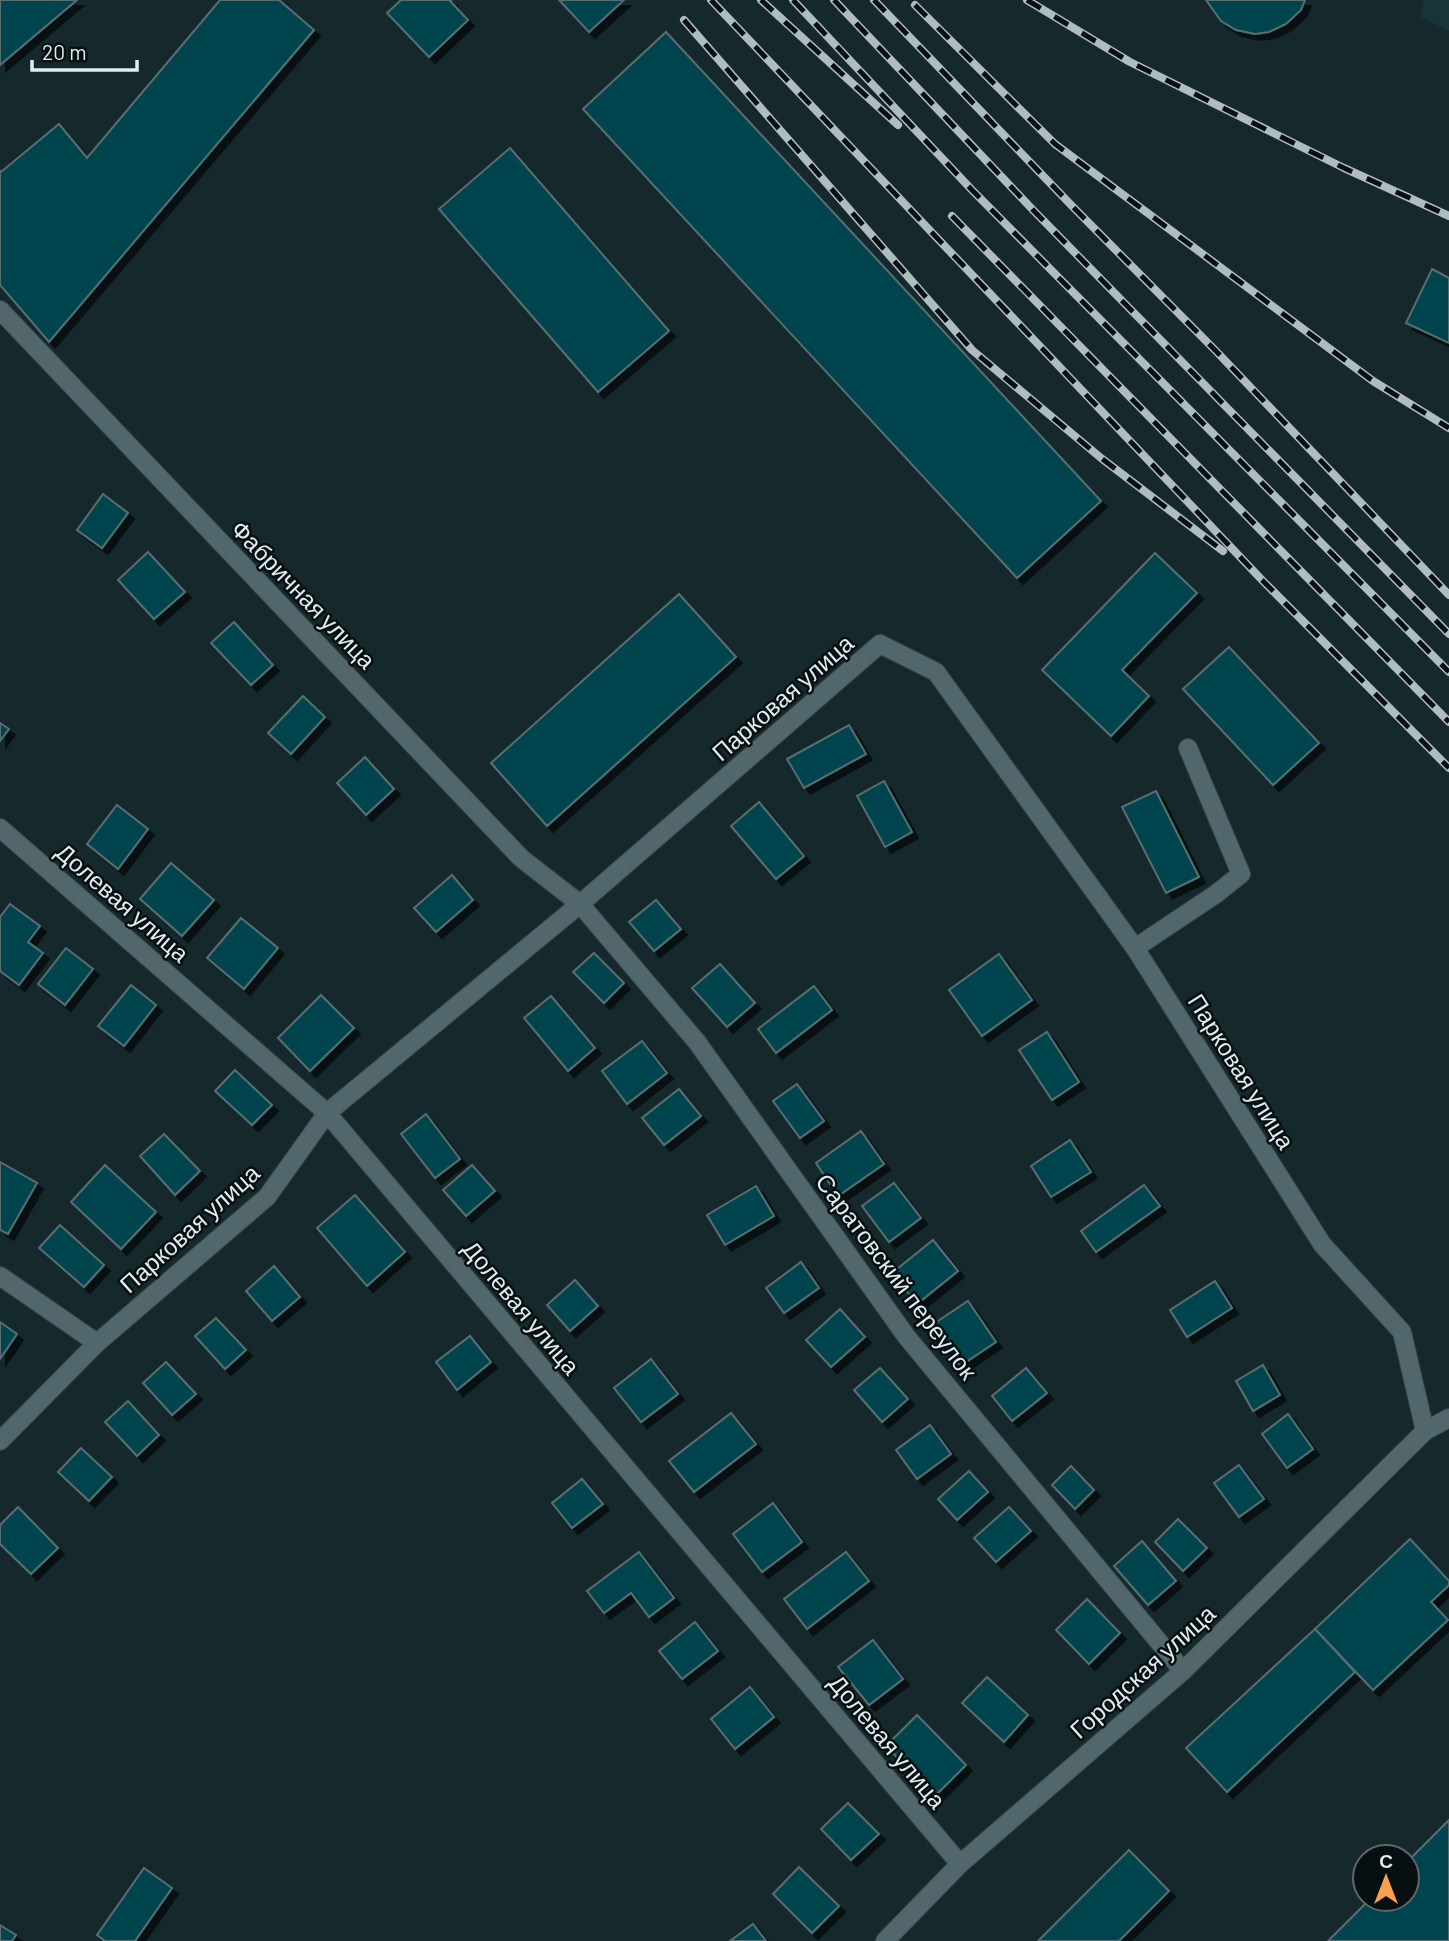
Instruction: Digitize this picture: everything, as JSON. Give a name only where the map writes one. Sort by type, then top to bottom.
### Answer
[{"type":"street","name":"Фабричная улица","points":[[0,310],[521,858],[580,904]]},
{"type":"street","name":"Парковая улица","points":[[0,1441],[97,1343],[267,1196],[327,1113],[580,904],[880,645],[936,672],[1135,948],[1322,1244],[1402,1332],[1425,1431]]},
{"type":"street","points":[[1135,948],[1241,874],[1188,748]]},
{"type":"street","name":"Долевая улица","points":[[0,828],[327,1113],[960,1864]]},
{"type":"street","name":"Саратовский переулок","points":[[580,904],[697,1042],[906,1336],[1183,1671]]},
{"type":"street","points":[[0,1276],[97,1343]]},
{"type":"street","name":"Городская улица","points":[[885,1941],[960,1864],[1183,1671],[1425,1431],[1449,1418]]},
{"type":"shaded area","points":[[1423,0],[1449,0],[1449,31],[1420,17]]},
{"type":"building","points":[[0,0],[77,0],[0,65]]},
{"type":"building","points":[[220,0],[279,0],[314,30],[49,342],[0,285],[0,171],[59,124],[87,158]]},
{"type":"building","points":[[401,0],[452,0],[450,1],[468,20],[429,57],[387,13]]},
{"type":"building","points":[[559,0],[624,0],[589,32]]},
{"type":"building","points":[[1206,0],[1305,0],[1301,10],[1286,24],[1269,32],[1255,34],[1236,30],[1221,21]]},
{"type":"building","points":[[666,32],[1101,501],[1017,578],[583,109]]},
{"type":"building","points":[[510,148],[669,331],[598,392],[439,209]]},
{"type":"building","points":[[1432,269],[1449,278],[1449,343],[1406,323]]},
{"type":"building","points":[[103,494],[128,513],[102,548],[77,530]]},
{"type":"building","points":[[148,552],[185,592],[154,619],[118,580]]},
{"type":"building","points":[[1155,553],[1197,593],[1122,670],[1149,696],[1111,736],[1042,670]]},
{"type":"building","points":[[679,594],[736,657],[547,826],[491,763]]},
{"type":"building","points":[[234,622],[273,665],[251,685],[211,643]]},
{"type":"building","points":[[1229,647],[1319,743],[1273,785],[1183,689]]},
{"type":"building","points":[[303,696],[325,717],[291,754],[268,733]]},
{"type":"building","points":[[0,723],[9,729],[0,741]]},
{"type":"building","points":[[849,725],[866,754],[804,788],[787,759]]},
{"type":"building","points":[[365,757],[394,789],[366,815],[337,783]]},
{"type":"building","points":[[884,781],[912,832],[885,847],[857,796]]},
{"type":"building","points":[[1156,791],[1199,877],[1166,893],[1122,807]]},
{"type":"building","points":[[759,802],[804,856],[776,879],[731,826]]},
{"type":"building","points":[[117,805],[148,829],[118,869],[87,844]]},
{"type":"building","points":[[171,863],[214,900],[182,936],[140,899]]},
{"type":"building","points":[[452,875],[473,900],[436,932],[414,908]]},
{"type":"building","points":[[656,900],[681,929],[654,951],[629,922]]},
{"type":"building","points":[[10,904],[40,926],[28,942],[43,953],[19,985],[0,971],[0,917]]},
{"type":"building","points":[[241,918],[278,948],[244,989],[207,958]]},
{"type":"building","points":[[66,948],[93,969],[65,1005],[38,984]]},
{"type":"building","points":[[594,953],[624,983],[604,1003],[573,972]]},
{"type":"building","points":[[999,954],[1032,1000],[982,1036],[949,990]]},
{"type":"building","points":[[720,964],[755,1003],[727,1027],[692,988]]},
{"type":"building","points":[[131,985],[156,1005],[124,1046],[98,1026]]},
{"type":"building","points":[[814,986],[832,1010],[776,1053],[758,1029]]},
{"type":"building","points":[[321,995],[354,1028],[310,1071],[278,1038]]},
{"type":"building","points":[[551,996],[595,1048],[568,1071],[524,1018]]},
{"type":"building","points":[[1047,1032],[1079,1082],[1052,1100],[1019,1050]]},
{"type":"building","points":[[642,1041],[667,1073],[627,1104],[602,1071]]},
{"type":"building","points":[[235,1070],[272,1105],[252,1125],[215,1091]]},
{"type":"building","points":[[797,1084],[824,1121],[800,1138],[773,1101]]},
{"type":"building","points":[[679,1089],[701,1116],[664,1145],[642,1118]]},
{"type":"building","points":[[426,1114],[460,1159],[435,1178],[401,1134]]},
{"type":"building","points":[[861,1131],[884,1164],[838,1196],[816,1163]]},
{"type":"building","points":[[164,1134],[200,1171],[175,1195],[140,1156]]},
{"type":"building","points":[[1070,1140],[1091,1172],[1051,1197],[1031,1166]]},
{"type":"building","points":[[0,1162],[37,1183],[8,1234],[0,1230]]},
{"type":"building","points":[[105,1165],[156,1212],[121,1249],[71,1202]]},
{"type":"building","points":[[472,1165],[495,1191],[466,1216],[443,1190]]},
{"type":"building","points":[[894,1183],[921,1218],[889,1242],[862,1206]]},
{"type":"building","points":[[1144,1185],[1160,1206],[1096,1252],[1081,1231]]},
{"type":"building","points":[[756,1186],[774,1216],[725,1245],[707,1215]]},
{"type":"building","points":[[355,1195],[405,1252],[367,1286],[317,1228]]},
{"type":"building","points":[[60,1225],[104,1265],[84,1287],[39,1248]]},
{"type":"building","points":[[933,1240],[958,1271],[917,1304],[892,1273]]},
{"type":"building","points":[[801,1262],[819,1288],[784,1313],[766,1288]]},
{"type":"building","points":[[274,1266],[300,1297],[272,1321],[246,1291]]},
{"type":"building","points":[[575,1280],[598,1306],[570,1331],[547,1305]]},
{"type":"building","points":[[1215,1281],[1232,1308],[1187,1337],[1170,1310]]},
{"type":"building","points":[[968,1301],[996,1342],[960,1366],[932,1325]]},
{"type":"building","points":[[840,1309],[865,1337],[831,1367],[806,1340]]},
{"type":"building","points":[[216,1318],[246,1350],[225,1369],[195,1336]]},
{"type":"building","points":[[0,1322],[17,1334],[0,1359]]},
{"type":"building","points":[[470,1336],[491,1362],[457,1390],[436,1362]]},
{"type":"building","points":[[651,1359],[678,1394],[641,1422],[614,1388]]},
{"type":"building","points":[[166,1362],[196,1394],[172,1415],[143,1383]]},
{"type":"building","points":[[1263,1365],[1280,1395],[1253,1411],[1236,1381]]},
{"type":"building","points":[[880,1368],[908,1399],[882,1422],[854,1390]]},
{"type":"building","points":[[1026,1368],[1047,1393],[1012,1421],[992,1396]]},
{"type":"building","points":[[128,1401],[159,1435],[137,1456],[105,1422]]},
{"type":"building","points":[[731,1413],[756,1444],[694,1492],[669,1461]]},
{"type":"building","points":[[1288,1414],[1313,1449],[1287,1468],[1262,1434]]},
{"type":"building","points":[[930,1425],[951,1454],[917,1479],[896,1450]]},
{"type":"building","points":[[81,1448],[112,1477],[89,1501],[58,1472]]},
{"type":"building","points":[[1239,1465],[1264,1499],[1239,1517],[1214,1483]]},
{"type":"building","points":[[1071,1466],[1094,1490],[1075,1509],[1052,1485]]},
{"type":"building","points":[[969,1471],[988,1492],[957,1520],[938,1499]]},
{"type":"building","points":[[582,1479],[603,1504],[572,1528],[552,1503]]},
{"type":"building","points":[[773,1503],[802,1542],[762,1572],[733,1534]]},
{"type":"building","points":[[18,1507],[58,1548],[31,1574],[0,1544],[0,1525]]},
{"type":"building","points":[[1009,1507],[1031,1531],[996,1562],[974,1538]]},
{"type":"building","points":[[1178,1519],[1207,1548],[1183,1571],[1155,1542]]},
{"type":"building","points":[[1410,1539],[1449,1581],[1449,1585],[1431,1602],[1448,1620],[1373,1690],[1315,1629]]},
{"type":"building","points":[[1142,1541],[1176,1581],[1148,1605],[1114,1566]]},
{"type":"building","points":[[639,1552],[674,1598],[649,1617],[631,1593],[604,1613],[587,1591]]},
{"type":"building","points":[[846,1552],[869,1581],[807,1629],[784,1599]]},
{"type":"building","points":[[1087,1599],[1120,1633],[1089,1664],[1056,1630]]},
{"type":"building","points":[[695,1622],[718,1651],[682,1679],[659,1651]]},
{"type":"building","points":[[1315,1629],[1355,1672],[1227,1792],[1186,1748]]},
{"type":"building","points":[[873,1640],[903,1679],[869,1705],[838,1667]]},
{"type":"building","points":[[987,1677],[1028,1715],[1004,1742],[962,1703]]},
{"type":"building","points":[[750,1687],[774,1717],[735,1749],[711,1719]]},
{"type":"building","points":[[917,1715],[966,1765],[935,1796],[886,1746]]},
{"type":"building","points":[[848,1803],[879,1834],[851,1860],[821,1829]]},
{"type":"building","points":[[1449,1820],[1449,1941],[1328,1941],[1356,1913],[1421,1913],[1421,1848]]},
{"type":"building","points":[[1129,1850],[1169,1891],[1119,1941],[1038,1941]]},
{"type":"building","points":[[799,1867],[839,1906],[812,1933],[773,1894]]},
{"type":"building","points":[[144,1868],[172,1888],[135,1941],[105,1941],[97,1935]]},
{"type":"building","points":[[753,1924],[766,1941],[730,1941]]},
{"type":"building","points":[[0,1925],[16,1935],[12,1941],[0,1941]]},
{"type":"railway","points":[[711,0],[1262,580],[1449,768]]},
{"type":"railway","points":[[761,0],[898,125]]},
{"type":"railway","points":[[793,0],[972,190],[1449,672]]},
{"type":"railway","points":[[834,0],[1034,211],[1449,634]]},
{"type":"railway","points":[[874,0],[1449,595]]},
{"type":"railway","points":[[1027,0],[1130,62],[1344,168],[1449,216]]},
{"type":"railway","points":[[915,5],[1055,144],[1373,381],[1449,428]]},
{"type":"railway","points":[[684,20],[972,350],[1101,458],[1223,551]]},
{"type":"railway","points":[[952,216],[1449,722]]}]
